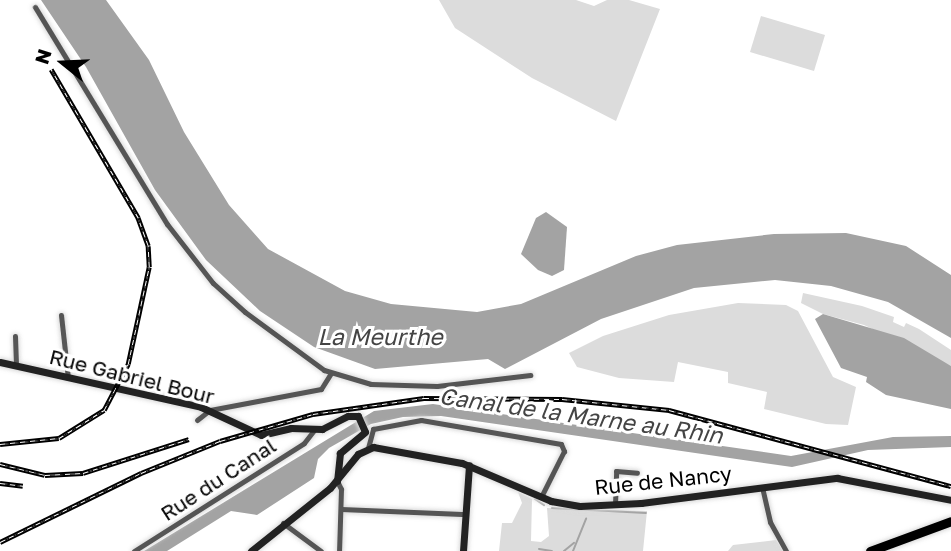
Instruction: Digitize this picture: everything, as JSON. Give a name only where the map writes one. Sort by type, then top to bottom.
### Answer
[{"type":"highway","points":[[870,551],[951,521]]},
{"type":"main road","name":"Rue Gabriel Bour","points":[[0,362],[211,410],[261,435],[291,428],[315,429],[347,416],[360,418],[365,428],[361,437],[338,458]]},
{"type":"main road","points":[[246,551],[308,506],[369,448]]},
{"type":"main road","name":"Rue de Nancy","points":[[369,448],[403,450],[469,465],[541,497],[570,505],[615,505],[845,479],[951,498]]},
{"type":"main road","points":[[338,458],[347,467]]},
{"type":"main road","points":[[337,481],[338,458]]},
{"type":"main road","points":[[463,551],[462,514],[469,465]]},
{"type":"main road","points":[[251,551],[284,524]]},
{"type":"street","points":[[35,7],[179,241],[232,301],[331,373],[394,388],[499,382],[530,375]]},
{"type":"street","points":[[61,315],[68,378]]},
{"type":"street","points":[[15,336],[16,366]]},
{"type":"street","points":[[197,421],[211,410],[321,389],[331,373]]},
{"type":"street","points":[[227,419],[231,408]]},
{"type":"street","points":[[369,448],[373,429],[421,420],[548,441],[564,448],[541,497]]},
{"type":"street","name":"Rue du Canal","points":[[134,551],[304,443],[315,429]]},
{"type":"street","points":[[615,505],[616,471],[637,473]]},
{"type":"street","points":[[337,481],[341,509],[339,551]]},
{"type":"street","points":[[762,487],[771,522],[786,551]]},
{"type":"street","points":[[341,509],[462,514]]},
{"type":"street","points":[[284,524],[321,551]]},
{"type":"shaded area","points":[[439,0],[576,0],[594,6],[607,0],[629,0],[660,9],[616,121],[532,78],[455,28]]},
{"type":"shaded area","points":[[761,16],[825,35],[814,71],[750,52]]},
{"type":"shaded area","points":[[803,293],[862,306],[894,317],[893,322],[904,327],[906,323],[919,329],[951,350],[951,366],[864,325],[823,314],[801,303]]},
{"type":"shaded area","points":[[738,303],[786,305],[798,311],[833,377],[856,387],[848,425],[826,424],[764,409],[767,392],[728,383],[728,372],[678,362],[674,382],[619,378],[577,367],[569,353],[603,336],[669,315]]},
{"type":"shaded area","points":[[518,492],[532,499],[531,541],[541,542],[549,536],[547,508],[647,511],[643,551],[499,551],[502,523],[512,523],[522,503]]},
{"type":"shaded area","points":[[776,540],[783,551],[728,551],[733,545]]},
{"type":"water","name":"La Meurthe","points":[[41,0],[106,0],[149,60],[184,132],[229,205],[268,249],[345,291],[391,304],[477,312],[521,304],[636,256],[677,245],[774,234],[846,233],[906,246],[951,275],[951,338],[888,302],[831,286],[775,280],[694,288],[601,319],[505,369],[488,359],[375,369],[314,347],[260,311],[206,260],[155,190],[86,67]]},
{"type":"water","points":[[546,212],[567,227],[564,270],[552,276],[538,270],[521,254],[536,218]]},
{"type":"water","points":[[823,314],[904,338],[951,366],[951,409],[886,395],[866,382],[867,377],[841,368],[815,319]]},
{"type":"water","points":[[433,404],[791,456],[893,437],[951,436],[951,447],[868,450],[792,467],[441,416],[403,417],[371,424],[329,448],[318,459],[314,478],[257,515],[231,511],[167,551],[144,551],[374,411]]},
{"type":"waterway","points":[[535,499],[544,505]]},
{"type":"waterway","points":[[552,508],[646,513]]},
{"type":"waterway","points":[[573,551],[586,518]]},
{"type":"waterway","points":[[564,551],[574,543]]},
{"type":"waterway","points":[[539,549],[552,551]]},
{"type":"railway","points":[[0,444],[59,438],[104,410],[128,364],[149,267],[148,246],[138,218],[51,70]]},
{"type":"railway","points":[[0,542],[141,473],[220,441],[313,414],[424,398],[562,399],[669,410],[951,486]]},
{"type":"railway","points":[[0,464],[45,475],[83,473],[189,439]]},
{"type":"railway","points":[[0,483],[23,486]]},
{"type":"water label","name":"Canal de la Marne au Rhin","points":[[581,415]]}]
